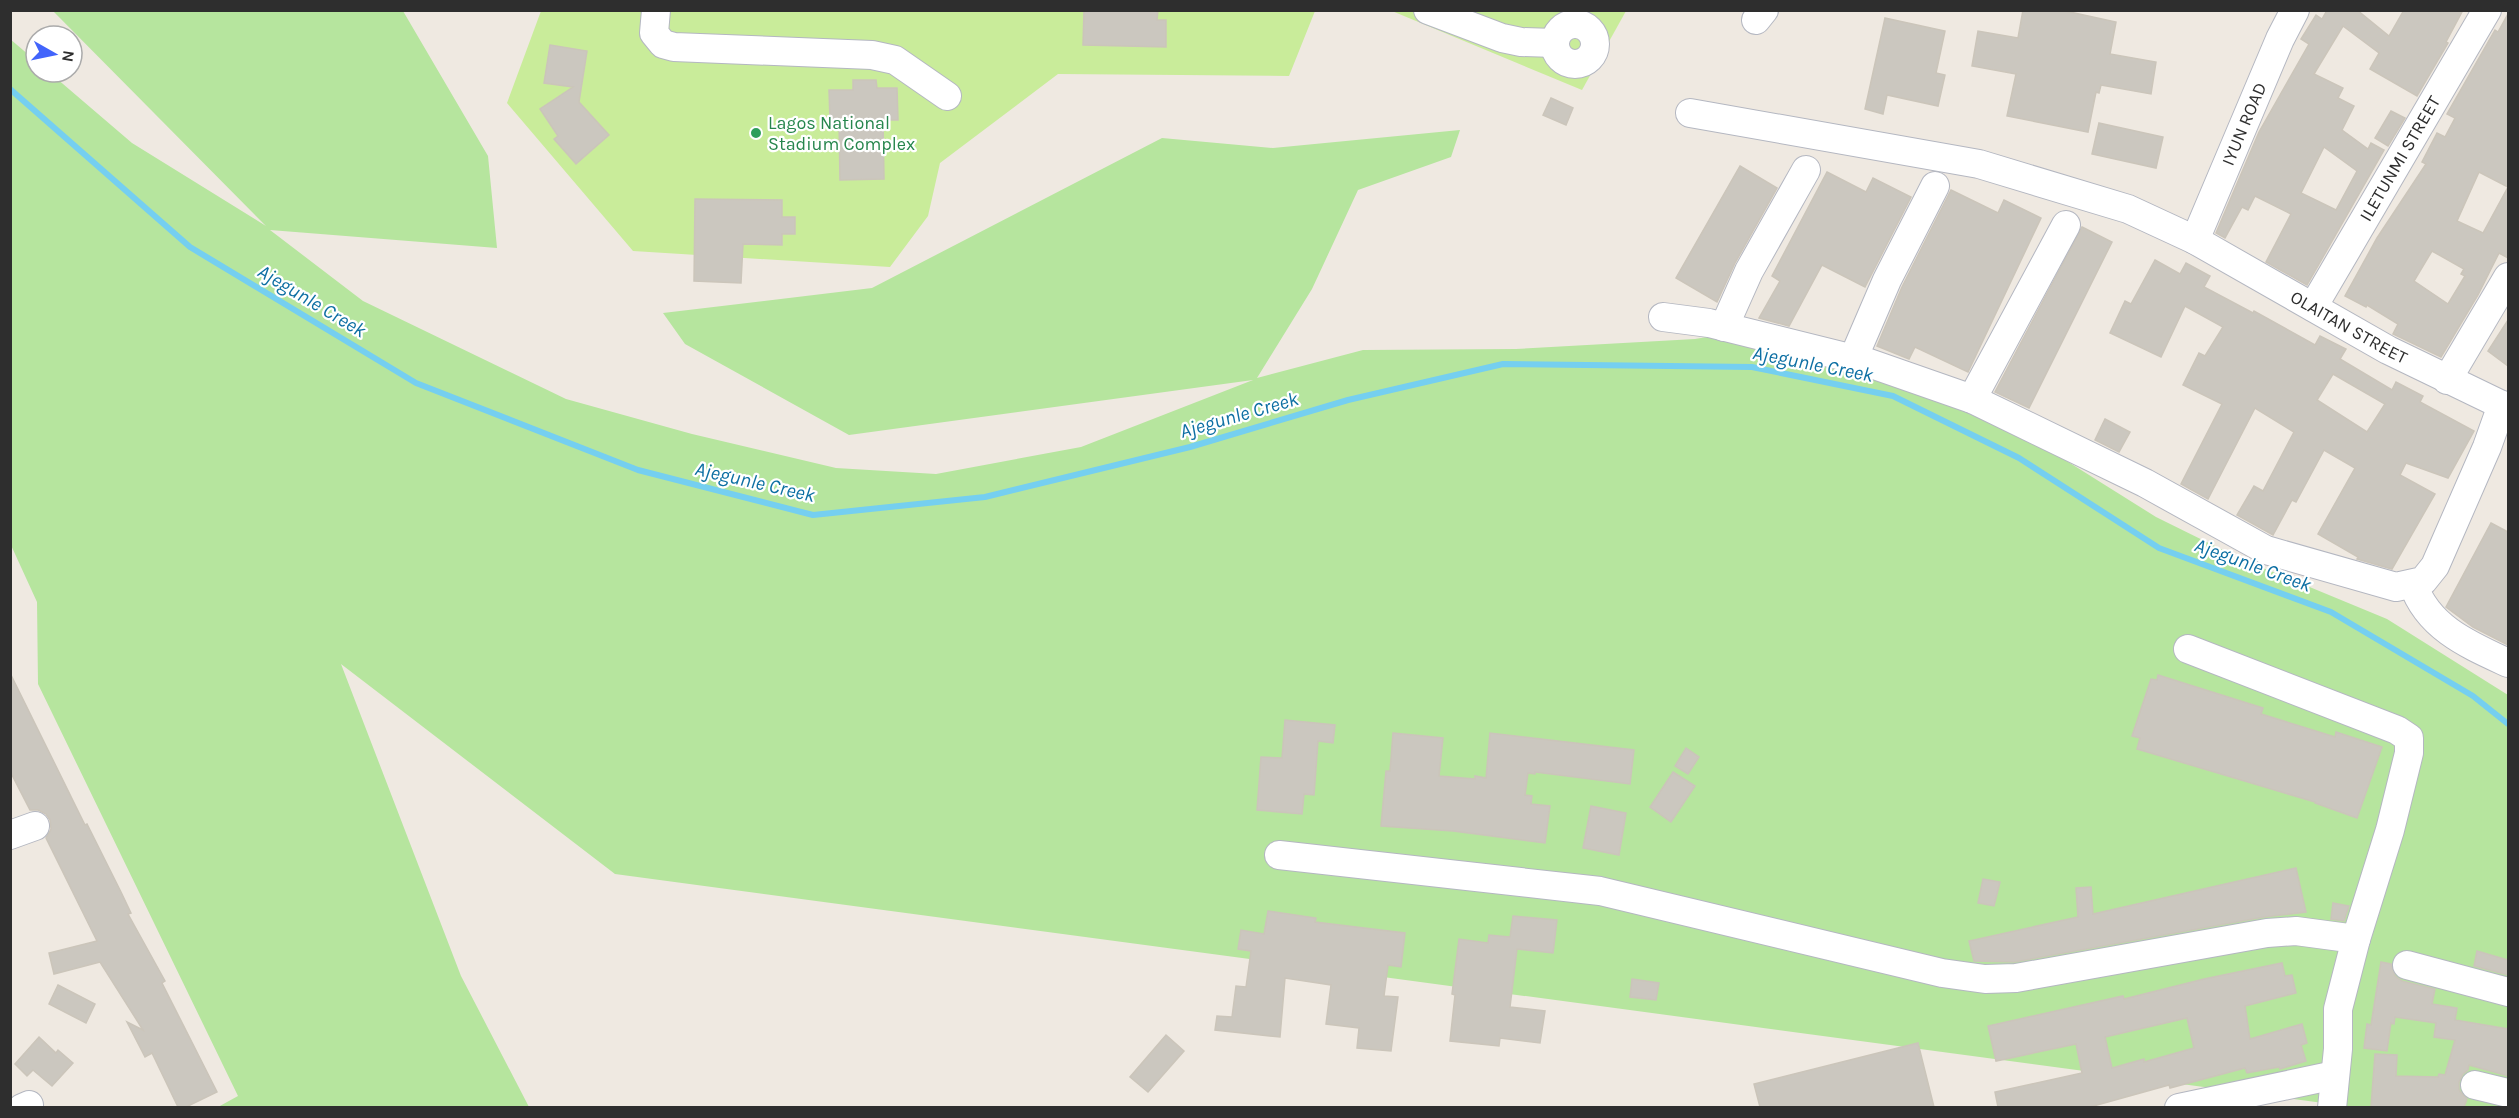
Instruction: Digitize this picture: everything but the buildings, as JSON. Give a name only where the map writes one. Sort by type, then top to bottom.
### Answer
[{"type":"street","points":[[656,10],[654,33],[663,44],[674,47],[872,55],[895,60],[947,96]]},
{"type":"street","points":[[1428,10],[1502,38],[1521,42],[1555,43],[1562,59],[1574,64],[1586,61],[1593,51],[1595,45],[1594,20]]},
{"type":"street","name":"IYUN ROAD","points":[[2194,240],[2280,39],[2295,10]]},
{"type":"street","name":"ILETUNMI STREET","points":[[2313,307],[2487,10]]},
{"type":"street","name":"OLAITAN STREET","points":[[1690,113],[1979,164],[2118,205],[2194,240],[2388,350],[2505,406]]},
{"type":"street","points":[[1724,327],[1749,271],[1806,170]]},
{"type":"street","points":[[1853,359],[1887,280],[1935,186]]},
{"type":"street","points":[[1972,399],[2066,225]]},
{"type":"street","points":[[2447,380],[2508,277]]},
{"type":"street","points":[[1663,317],[1709,323],[1853,359],[1972,399],[2145,483],[2266,550],[2396,586],[2423,580],[2435,566],[2505,406]]},
{"type":"street","points":[[2412,584],[2417,598],[2432,619],[2464,643],[2508,663]]},
{"type":"street","points":[[2188,650],[2397,730],[2409,738],[2409,753],[2390,830],[2356,939],[2338,1009],[2332,1107]]},
{"type":"street","points":[[1279,855],[1600,891],[1941,973],[1985,979],[2016,978],[2267,933],[2296,931],[2356,939]]},
{"type":"street","points":[[2407,965],[2508,992]]},
{"type":"street","points":[[2179,1107],[2335,1075]]},
{"type":"street","points":[[2475,1085],[2508,1093]]},
{"type":"green space","points":[[53,11],[403,11],[488,156],[497,248],[270,230],[363,301],[566,399],[692,434],[836,468],[936,474],[1081,447],[1253,380],[849,435],[685,344],[663,313],[872,288],[1162,138],[1273,148],[1460,130],[1451,157],[1358,190],[1312,289],[1257,378],[1363,350],[1516,349],[1695,339],[1724,334],[1954,398],[2027,436],[2156,517],[2239,558],[2387,619],[2508,695],[2508,1107],[2353,1107],[615,874],[341,664],[461,976],[529,1107],[218,1107],[238,1096],[38,684],[37,602],[10,543],[10,39],[24,51],[24,84],[63,84],[132,143],[266,226],[84,42],[84,24],[66,24]]},
{"type":"green space","name":"Lagos National Stadium Complex","points":[[541,11],[1315,11],[1289,76],[1058,74],[940,163],[928,216],[890,267],[633,251],[507,103]]},
{"type":"green space","points":[[1392,11],[1626,11],[1582,90]]},
{"type":"waterway","name":"Ajegunle Creek","points":[[10,89],[190,247],[416,383],[638,470],[813,515],[985,497],[1190,447],[1348,400],[1503,364],[1752,367],[1893,396],[2019,458],[2159,548],[2331,612],[2473,696],[2508,724]]},
{"type":"place","name":"Lagos National Stadium Complex","points":[[756,133]]}]
